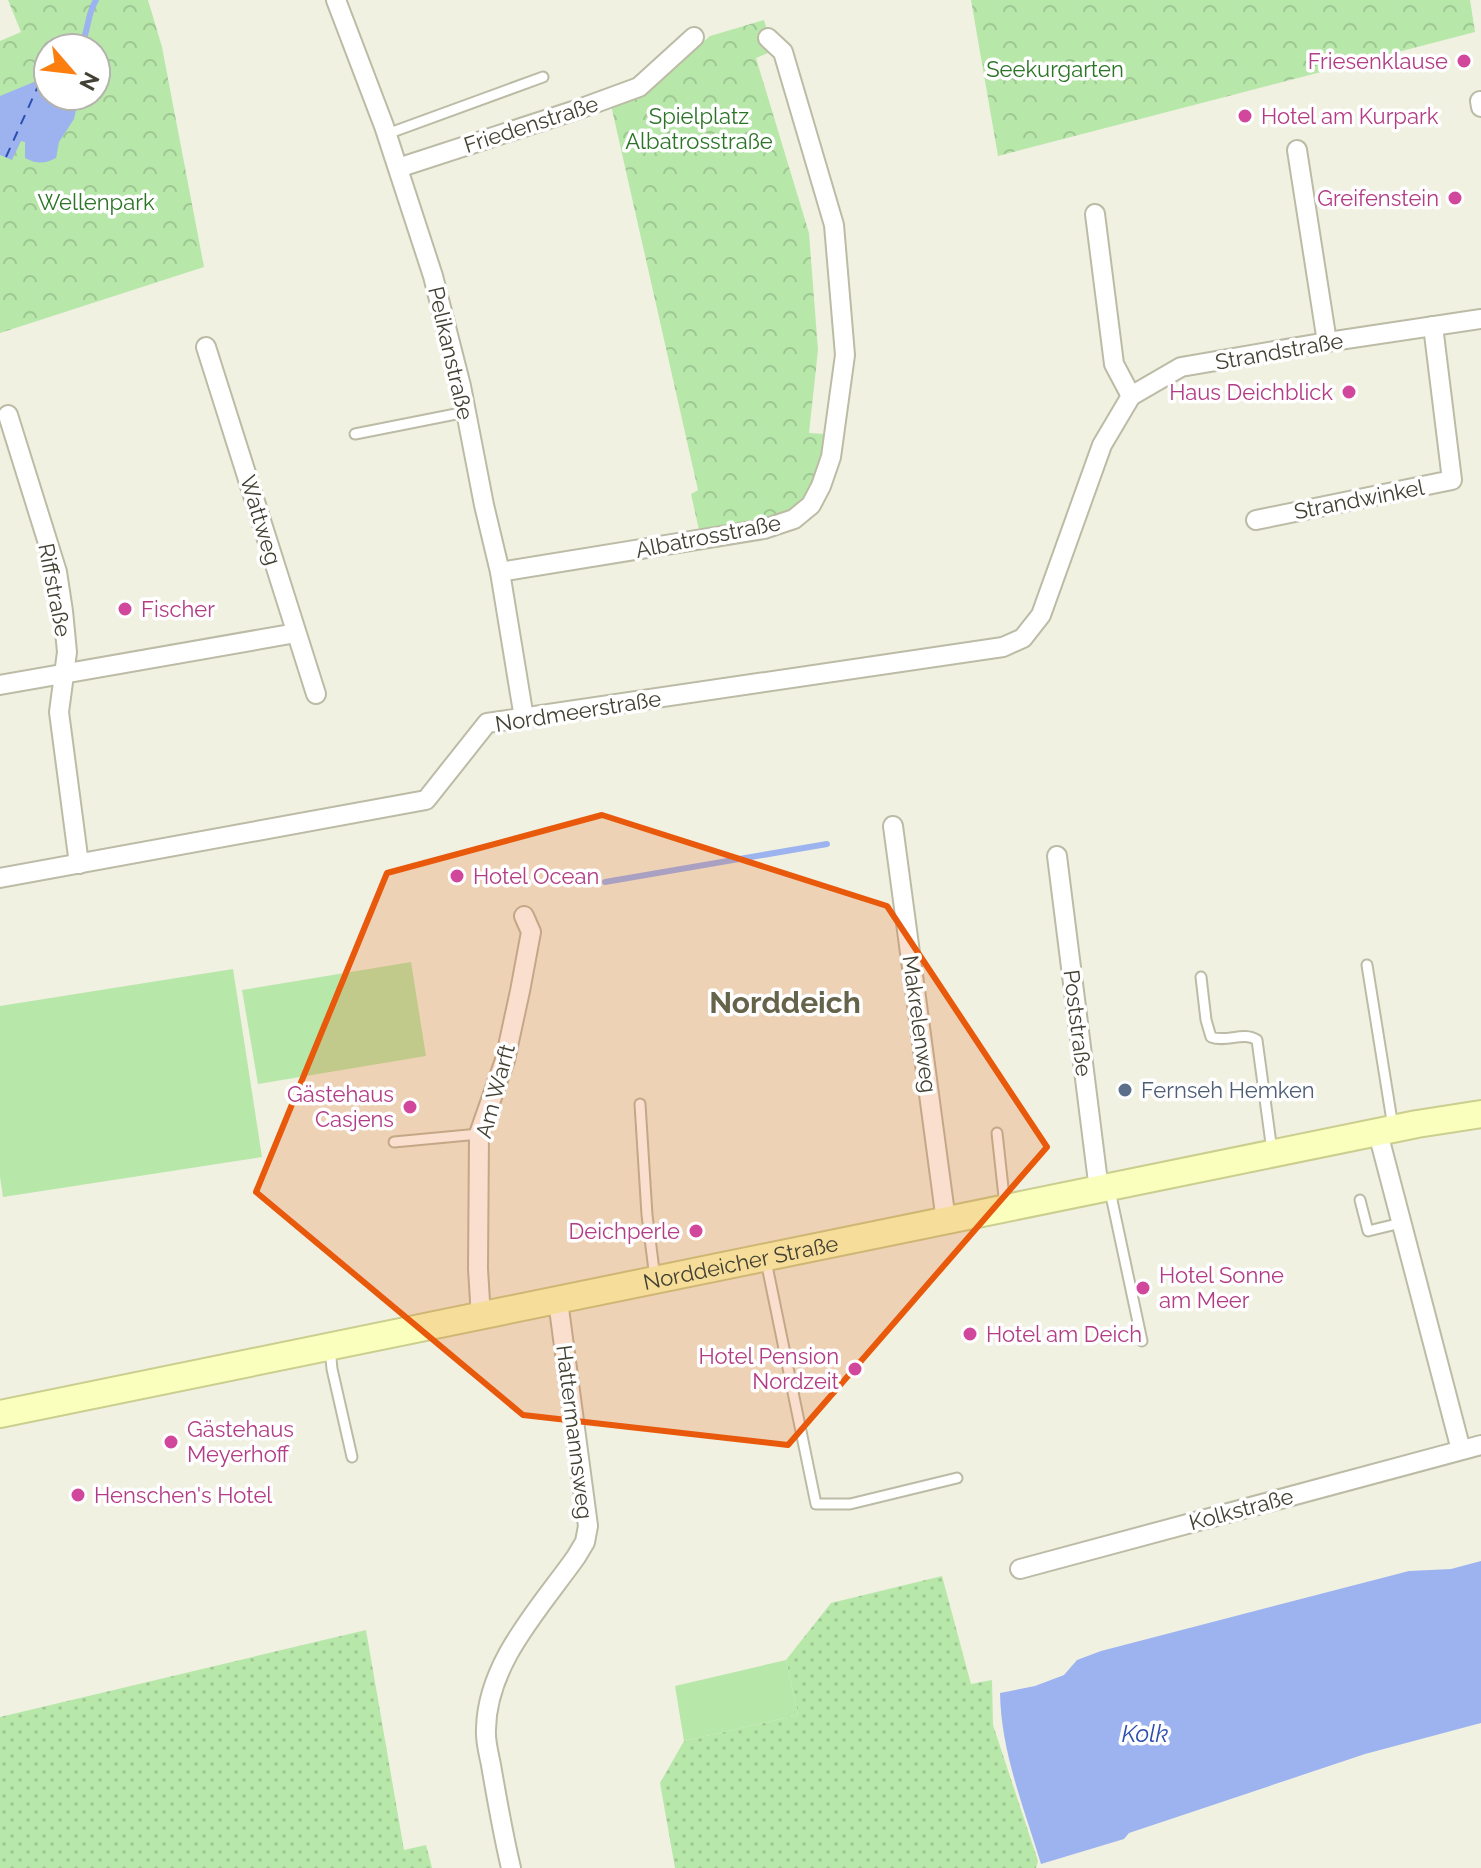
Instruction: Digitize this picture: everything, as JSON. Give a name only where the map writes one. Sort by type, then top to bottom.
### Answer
[{"type":"street","name":"Pelikanstraße","points":[[336,0],[387,134],[433,276],[500,572],[524,718]]},
{"type":"street","name":"Friedenstraße","points":[[398,168],[639,87],[694,37]]},
{"type":"street","name":"Albatrosstraße","points":[[500,572],[764,529],[794,519],[811,505],[821,486],[831,457],[845,355],[834,225],[783,52],[768,38]]},
{"type":"street","points":[[1297,150],[1327,342]]},
{"type":"street","points":[[1095,214],[1114,364],[1131,396]]},
{"type":"street","name":"Strandstraße","points":[[1003,647],[1023,638],[1041,615],[1102,445],[1131,396],[1181,367],[1481,319]]},
{"type":"street","name":"Strandwinkel","points":[[1256,520],[1452,480],[1433,326]]},
{"type":"street","name":"Wattweg","points":[[206,347],[316,694]]},
{"type":"street","name":"Riffstraße","points":[[8,415],[57,572],[67,652],[59,712],[79,864]]},
{"type":"street","points":[[0,685],[296,633]]},
{"type":"street","name":"Nordmeerstraße","points":[[0,878],[426,800],[487,723],[1003,647]]},
{"type":"street","name":"Makrelenweg","points":[[893,826],[946,1221]]},
{"type":"street","name":"Poststraße","points":[[1057,856],[1104,1189]]},
{"type":"street","name":"Am Warft","points":[[481,1317],[478,1269],[479,1134],[505,1060],[520,991],[531,932],[524,916]]},
{"type":"street","name":"Norddeicher Straße","points":[[0,1414],[1481,1114]]},
{"type":"street","points":[[1386,1131],[1401,1223],[1461,1450]]},
{"type":"street","name":"Hattermannsweg","points":[[511,1868],[486,1730],[489,1708],[494,1686],[512,1646],[576,1557],[585,1542],[588,1526],[558,1301]]},
{"type":"street","name":"Kolkstraße","points":[[1020,1569],[1481,1445]]},
{"type":"lane","points":[[387,134],[543,77]]},
{"type":"lane","points":[[355,434],[466,412]]},
{"type":"lane","points":[[1367,965],[1386,1131]]},
{"type":"lane","points":[[1201,977],[1211,1037],[1220,1041],[1250,1036],[1257,1040],[1273,1154]]},
{"type":"lane","points":[[640,1104],[647,1215],[656,1281]]},
{"type":"lane","points":[[997,1133],[1005,1209]]},
{"type":"lane","points":[[394,1142],[479,1134]]},
{"type":"lane","points":[[1104,1189],[1142,1341]]},
{"type":"lane","points":[[1360,1200],[1368,1231],[1401,1223]]},
{"type":"lane","points":[[765,1258],[816,1504],[850,1504],[957,1478]]},
{"type":"lane","points":[[330,1348],[352,1457]]},
{"type":"highlighted area","points":[[602,815],[887,906],[1047,1147],[788,1445],[523,1415],[256,1192],[387,873]]},
{"type":"green space","name":"Wellenpark","points":[[8,0],[148,0],[162,47],[204,267],[0,333],[0,41],[21,32]]},
{"type":"green space","name":"Seekurgarten","points":[[971,0],[1470,0],[1475,32],[998,156]]},
{"type":"green space","name":"Spielplatz Albatrosstraße","points":[[764,20],[773,51],[756,58],[809,233],[818,350],[809,433],[825,434],[811,487],[801,503],[788,514],[751,525],[699,530],[691,494],[698,490],[611,105],[644,94],[710,36]]},
{"type":"green space","points":[[411,962],[426,1056],[258,1084],[242,990]]},
{"type":"green space","points":[[233,969],[262,1157],[3,1197],[0,1177],[0,1006]]},
{"type":"green space","points":[[942,1576],[971,1684],[992,1680],[993,1725],[1038,1861],[1036,1868],[675,1868],[660,1783],[684,1741],[798,1715],[786,1660],[831,1603]]},
{"type":"green space","points":[[366,1630],[404,1850],[426,1845],[432,1868],[0,1868],[0,1717]]},
{"type":"green space","points":[[786,1660],[798,1715],[684,1741],[675,1686]]},
{"type":"water","points":[[32,83],[32,112],[76,112],[59,142],[56,158],[40,162],[25,158],[25,142],[21,141],[12,160],[0,155],[0,96]]},
{"type":"water","name":"Kolk","points":[[1481,1561],[1481,1723],[1365,1754],[1129,1833],[1124,1839],[1041,1864],[1009,1758],[1000,1693],[1035,1686],[1064,1675],[1077,1660],[1101,1651],[1409,1571],[1451,1569]]},
{"type":"waterway","points":[[86,32],[96,0]]},
{"type":"waterway","points":[[605,882],[827,844]]},
{"type":"ferry route","points":[[6,157],[32,99]]},
{"type":"place","name":"Friesenklause","points":[[1464,61]]},
{"type":"place","name":"Hotel am Kurpark","points":[[1245,116]]},
{"type":"place","name":"Greifenstein","points":[[1455,198]]},
{"type":"place","name":"Haus Deichblick","points":[[1349,392]]},
{"type":"place","name":"Fischer","points":[[125,609]]},
{"type":"place","name":"Hotel Ocean","points":[[457,876]]},
{"type":"place","name":"Fernseh Hemken","points":[[1125,1090]]},
{"type":"place","name":"Gästehaus Casjens","points":[[410,1107]]},
{"type":"place","name":"Deichperle","points":[[696,1231]]},
{"type":"place","name":"Hotel Sonne am Meer","points":[[1143,1288]]},
{"type":"place","name":"Hotel am Deich","points":[[970,1334]]},
{"type":"place","name":"Hotel Pension Nordzeit","points":[[855,1369]]},
{"type":"place","name":"Gästehaus Meyerhoff","points":[[171,1442]]},
{"type":"place","name":"Henschen's Hotel","points":[[78,1495]]},
{"type":"district","name":"Norddeich","points":[[785,1002]]}]
